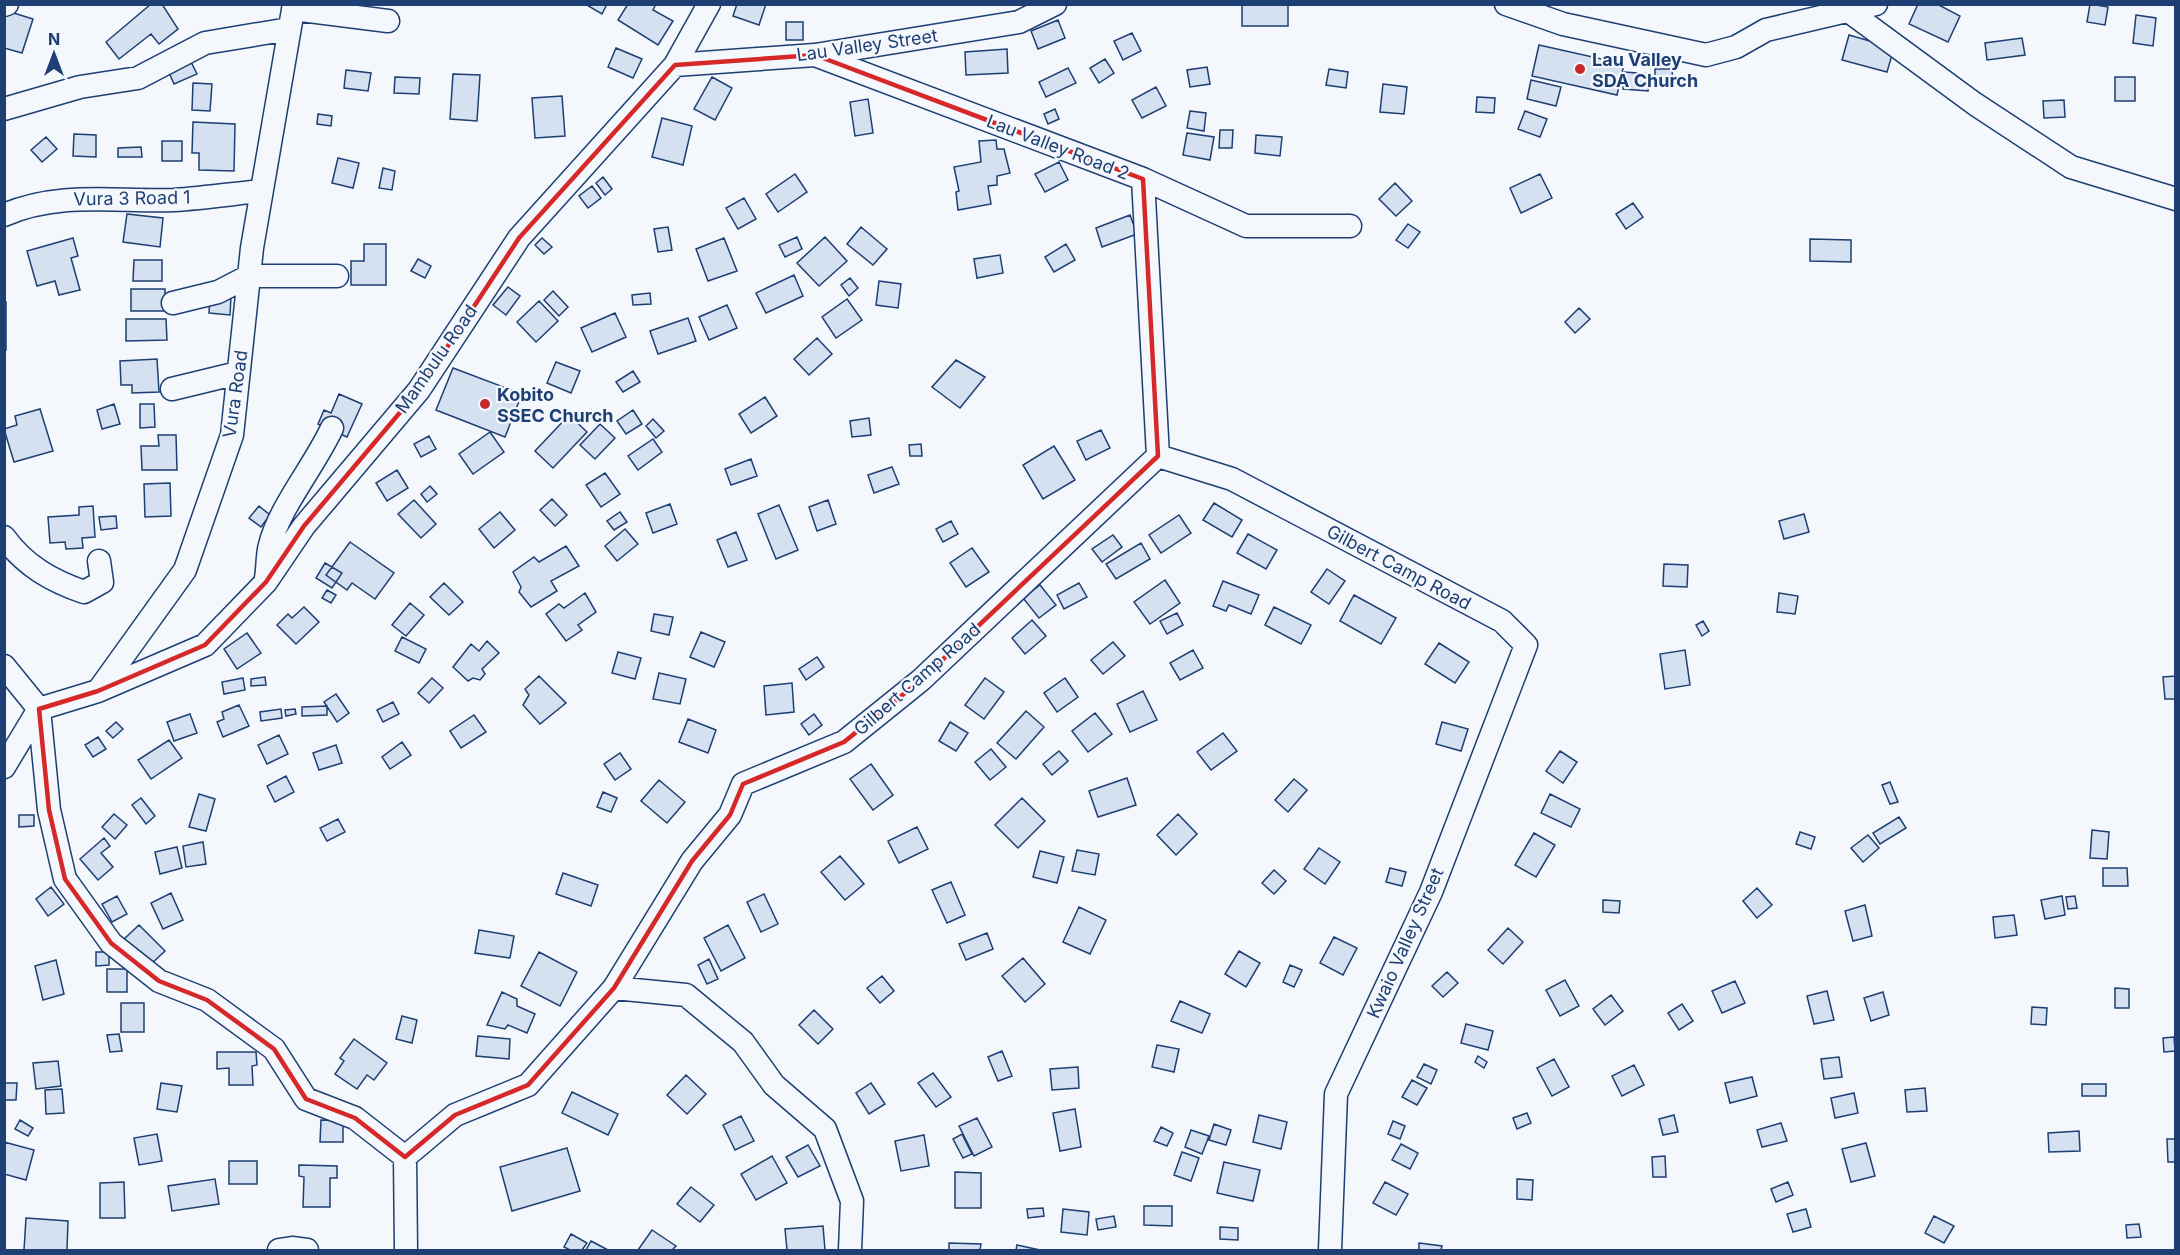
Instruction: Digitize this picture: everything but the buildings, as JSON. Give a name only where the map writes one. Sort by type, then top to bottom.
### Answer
[{"type":"street","name":"Mambulu Road","points":[[98,691],[205,645],[266,582],[304,526],[419,390],[519,238],[675,65],[709,4]]},
{"type":"street","name":"Lau Valley Street","points":[[675,65],[815,55],[1019,22],[1055,4]]},
{"type":"street","points":[[1506,4],[1568,14],[1706,55],[1736,47],[1766,30],[1876,4]]},
{"type":"street","points":[[1847,10],[1974,104],[2071,167],[2175,199]]},
{"type":"street","points":[[4,109],[80,87],[138,78],[205,43],[292,14],[388,21]]},
{"type":"street","name":"Vura Road","points":[[98,691],[185,570],[232,435],[249,276],[261,191],[292,14]]},
{"type":"street","name":"Lau Valley Road 2","points":[[815,55],[1143,179],[1158,456]]},
{"type":"street","points":[[1143,179],[1246,226],[1350,226]]},
{"type":"street","name":"Vura 3 Road 1","points":[[4,215],[25,206],[60,200],[174,200],[261,191]]},
{"type":"street","points":[[172,303],[218,292],[249,276],[337,276]]},
{"type":"street","points":[[172,389],[238,373]]},
{"type":"street","points":[[266,582],[270,544],[292,497],[321,453],[332,428]]},
{"type":"street","name":"Gilbert Camp Road","points":[[405,1157],[455,1115],[528,1085],[614,988],[692,861],[730,815],[743,784],[844,742],[921,681],[1158,456],[1232,479],[1502,621],[1526,645]]},
{"type":"street","points":[[4,537],[12,548],[52,581],[84,592],[102,582],[99,561]]},
{"type":"street","name":"Kwaio Valley Street","points":[[1330,1251],[1336,1094],[1431,892],[1526,645]]},
{"type":"street","points":[[4,666],[39,709],[50,810],[65,879],[111,943],[159,981],[207,1000],[274,1049],[306,1099],[355,1118],[405,1157],[406,1251]]},
{"type":"street","points":[[4,767],[39,709],[98,691]]},
{"type":"street","points":[[614,988],[686,995],[743,1042],[774,1085],[825,1129],[852,1201],[850,1251]]},
{"type":"street","points":[[279,1251],[292,1248],[307,1251]]},
{"type":"highlighted area","points":[[815,55],[1143,179],[1158,456],[921,680],[844,742],[743,784],[730,815],[692,861],[614,988],[528,1085],[455,1115],[405,1157],[355,1118],[306,1099],[274,1049],[207,1000],[159,981],[111,943],[65,879],[49,810],[39,709],[98,691],[205,645],[266,582],[304,526],[419,390],[519,238],[675,65]]},
{"type":"place","name":"Lau Valley SDA Church","points":[[1580,69]]},
{"type":"place","name":"Kobito SSEC Church","points":[[485,404]]}]
